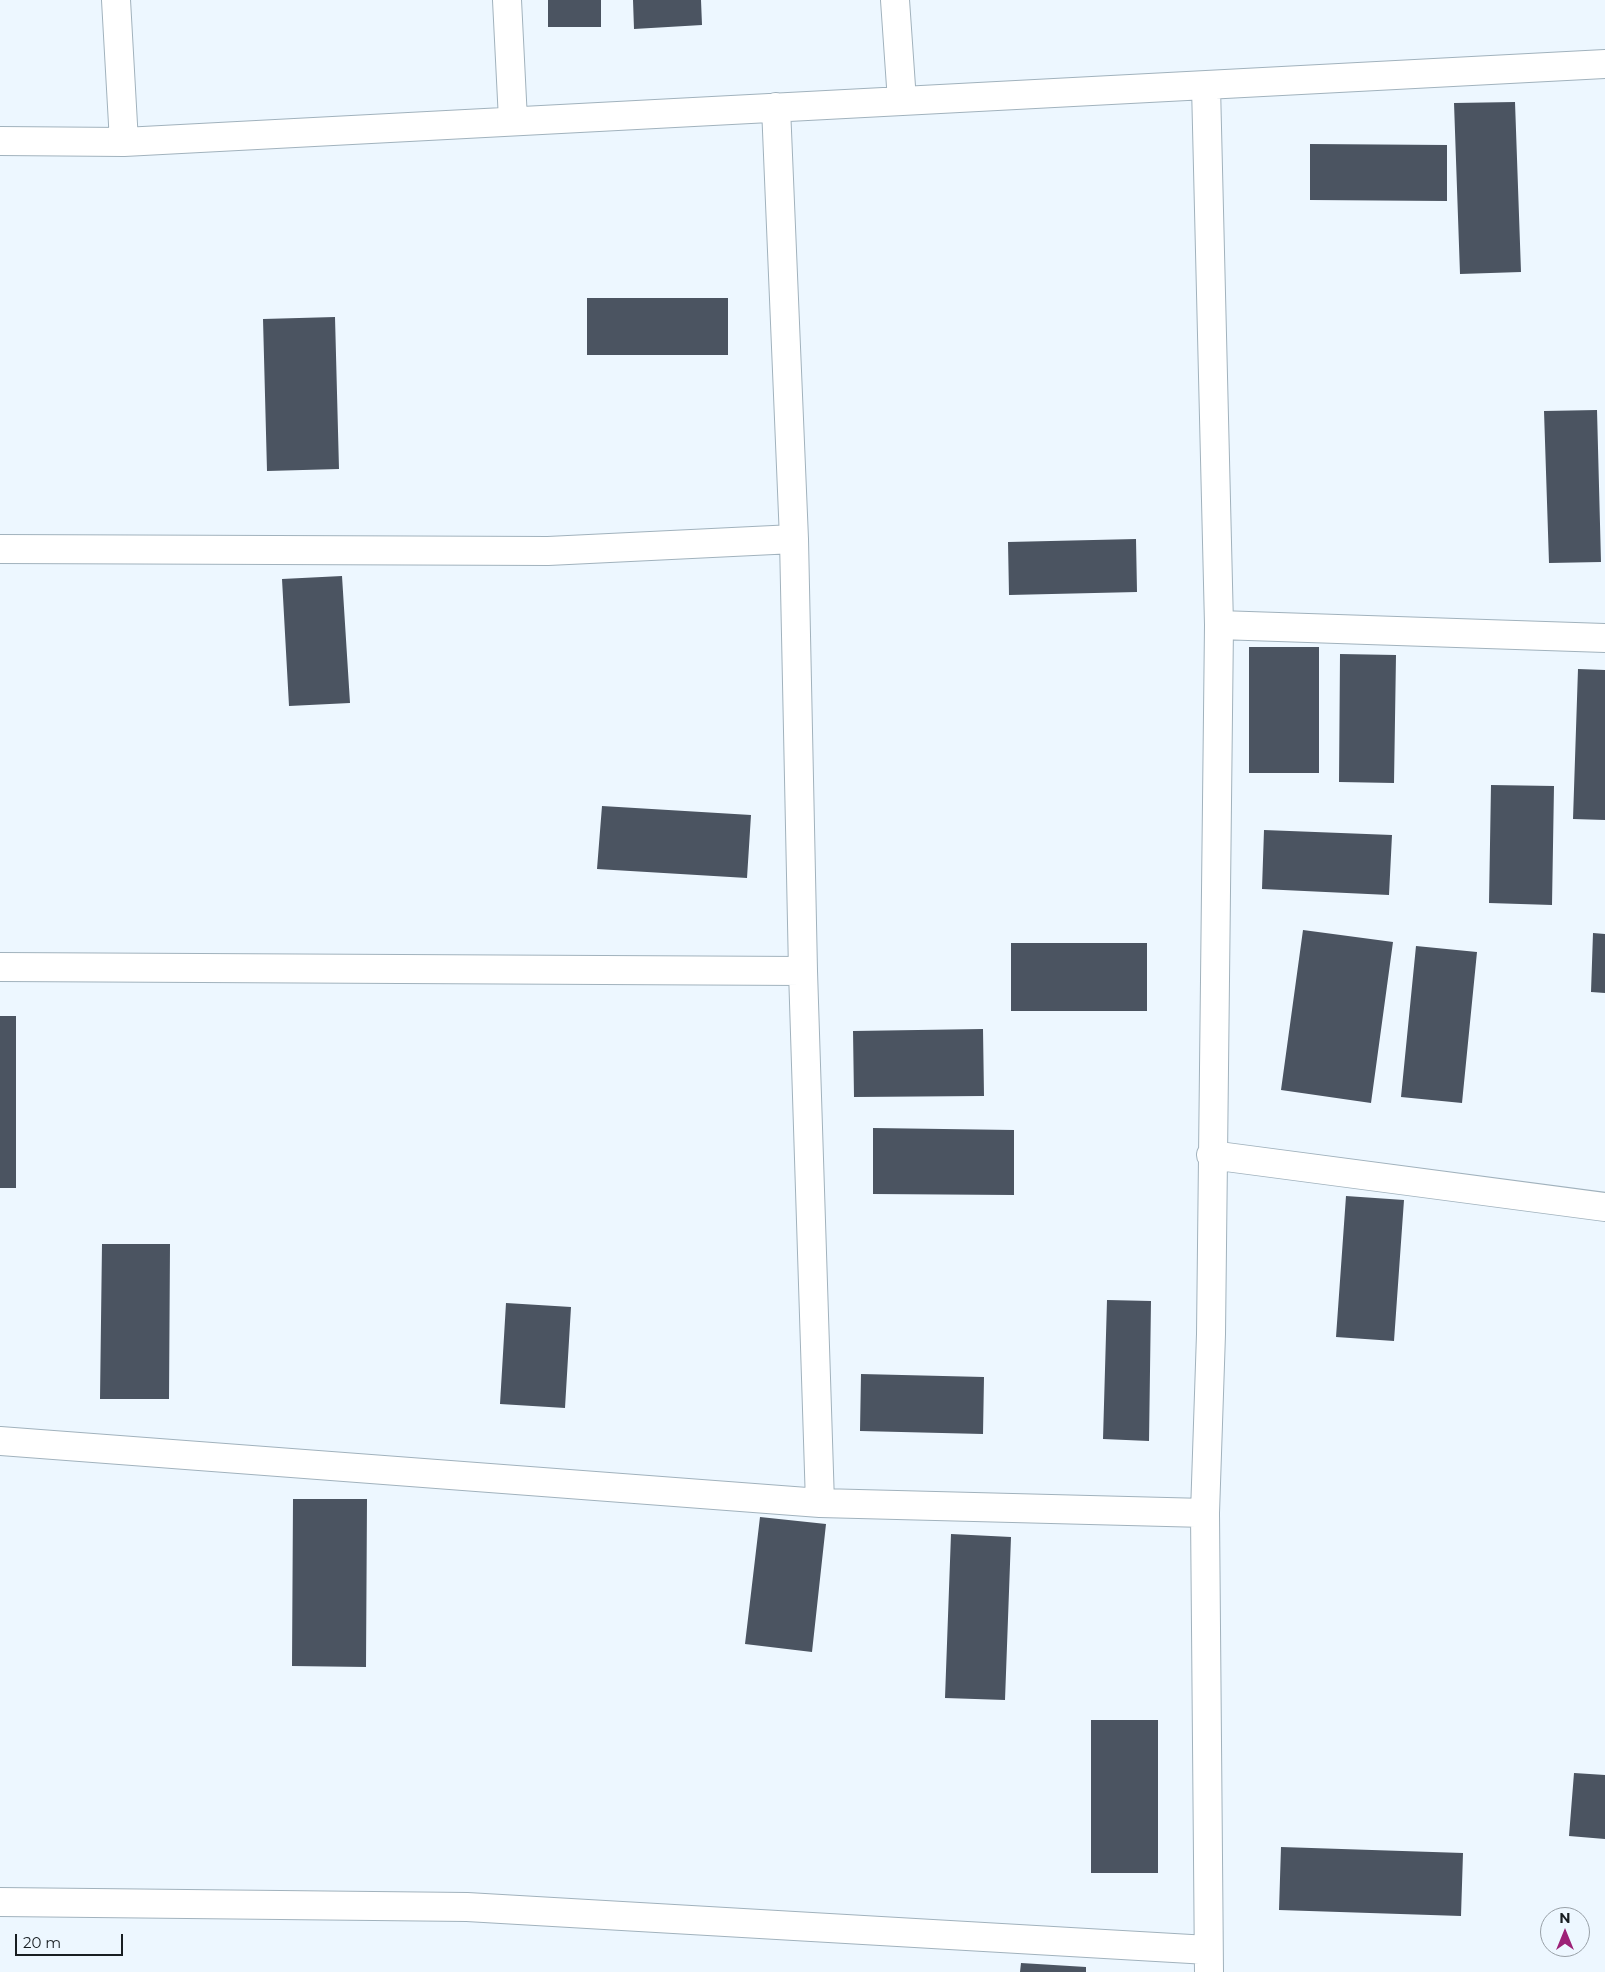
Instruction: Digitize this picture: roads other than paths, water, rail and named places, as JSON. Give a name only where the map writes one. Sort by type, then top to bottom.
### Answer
[{"type":"street","points":[[116,0],[124,142]]},
{"type":"street","points":[[507,0],[513,120]]},
{"type":"street","points":[[895,0],[902,101]]},
{"type":"street","points":[[0,141],[124,142],[513,120],[1206,86],[1605,64]]},
{"type":"street","points":[[0,1902],[467,1907],[1208,1961],[1205,1513],[1211,1334],[1211,1155],[1219,625],[1206,86]]},
{"type":"street","points":[[776,107],[794,539],[804,971],[820,1503]]},
{"type":"street","points":[[0,549],[548,551],[794,539]]},
{"type":"street","points":[[1219,625],[1605,638]]},
{"type":"street","points":[[0,967],[804,971]]},
{"type":"street","points":[[1211,1155],[1605,1207]]},
{"type":"street","points":[[0,1441],[820,1503],[1205,1513]]}]
